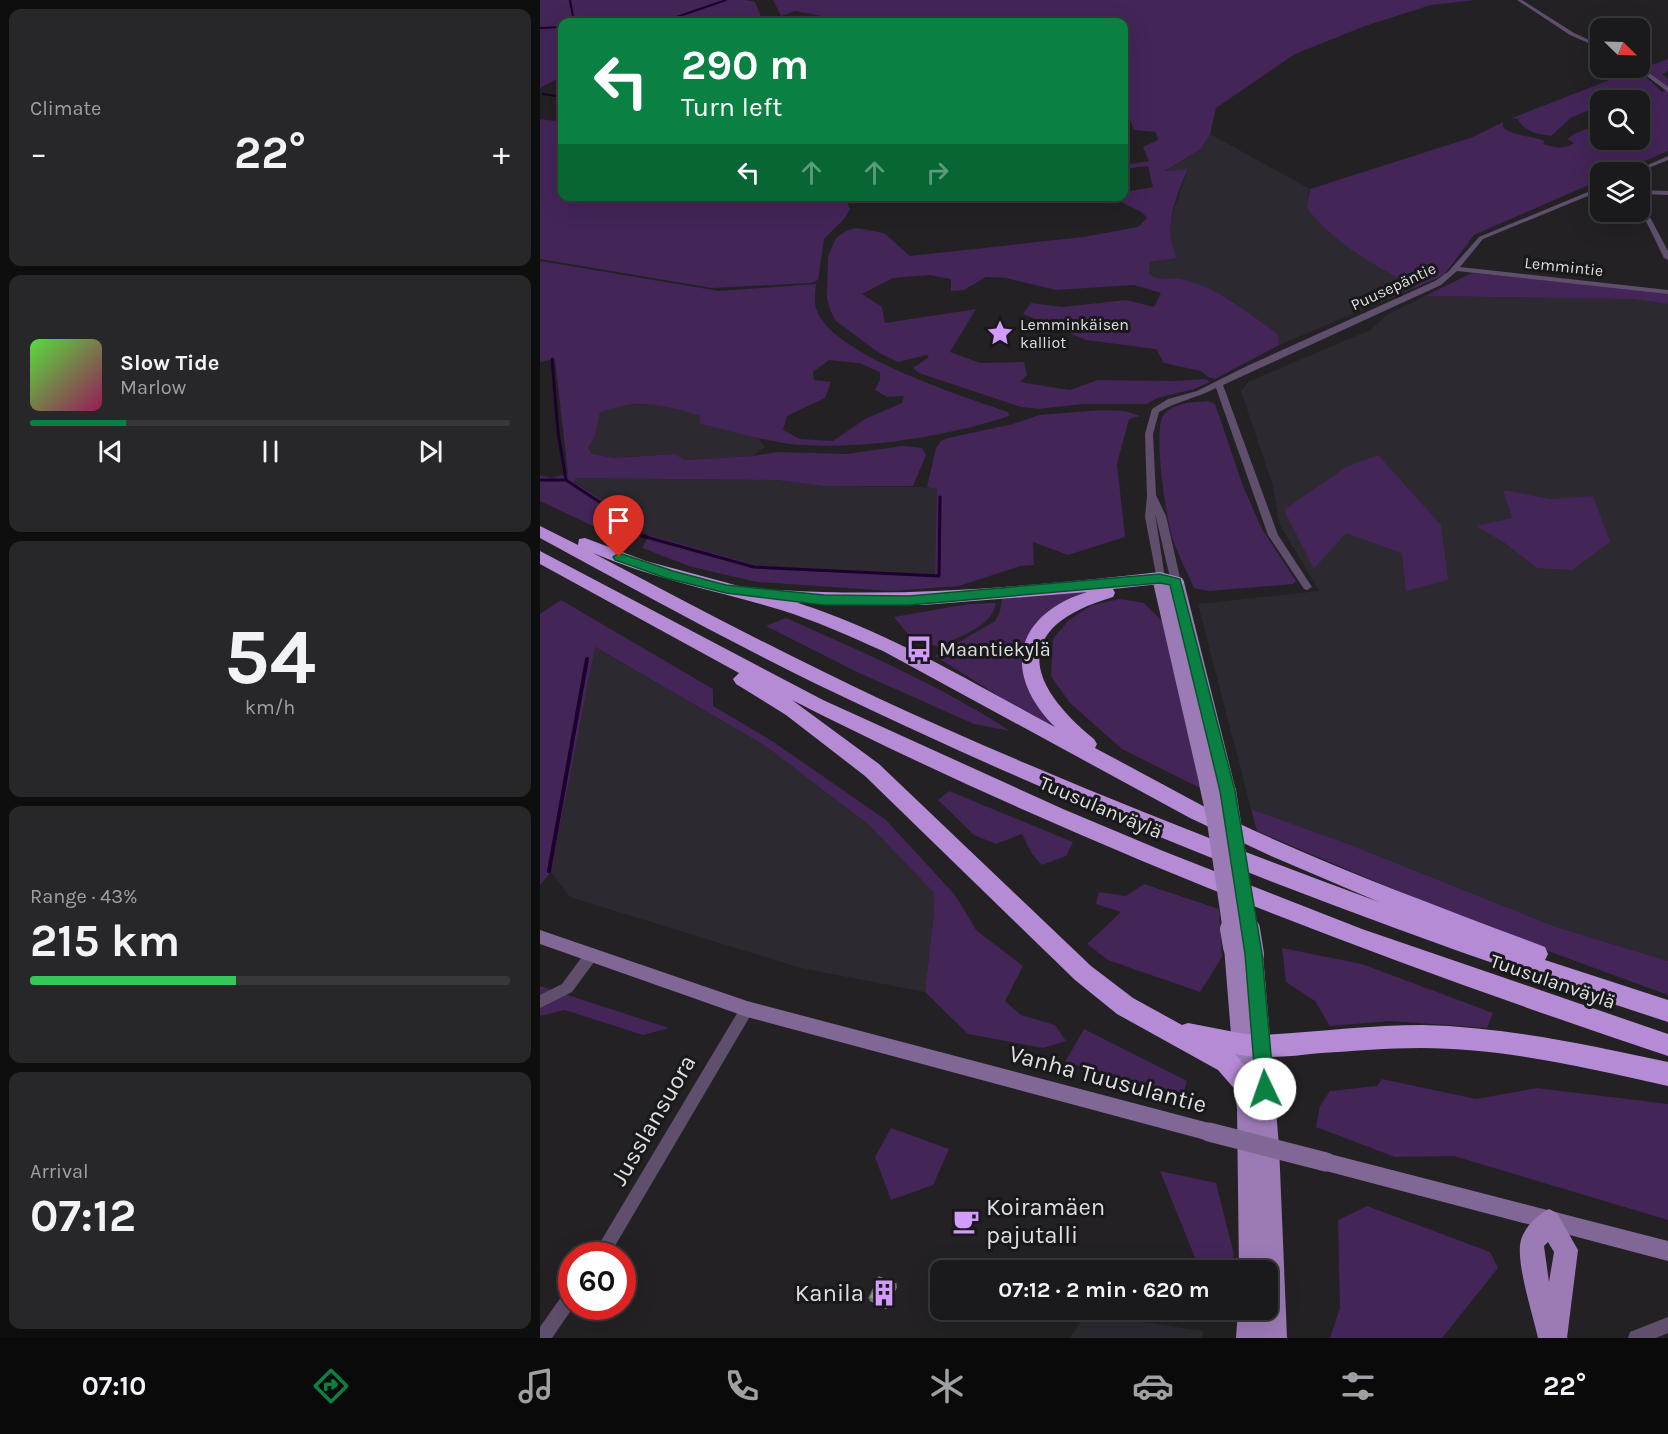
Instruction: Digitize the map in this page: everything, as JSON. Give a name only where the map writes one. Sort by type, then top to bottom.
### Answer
[{"type":"highway","points":[[540,525],[639,564],[813,614],[889,646],[1197,812],[1278,850],[1444,920],[1547,958],[1661,1009]]},
{"type":"highway","name":"Tuusulanväylä","points":[[540,531],[787,662],[874,704],[1068,790],[1184,838],[1357,904],[1661,1009]]},
{"type":"highway","name":"Tuusulanväylä","points":[[540,557],[856,724],[1056,814],[1174,865],[1431,963],[1668,1045]]},
{"type":"highway","points":[[726,589],[824,600],[909,601],[1166,583]]},
{"type":"highway","points":[[1132,776],[1084,742],[1043,702],[1032,679],[1030,655],[1040,631],[1048,621],[1072,604],[1101,594],[1166,583]]},
{"type":"highway","points":[[635,609],[793,710],[832,738],[908,803],[1083,973],[1125,1006],[1149,1021],[1174,1032],[1226,1062],[1247,1086]]},
{"type":"highway","points":[[1174,1032],[1254,1046],[1392,1036],[1467,1040],[1558,1052],[1668,1074]]},
{"type":"main road","points":[[1166,583],[1244,951]]},
{"type":"main road","points":[[1166,583],[1227,791],[1271,1198],[1274,1338]]},
{"type":"main road","name":"Vanha Tuusulantie","points":[[540,937],[747,1009],[1668,1251]]},
{"type":"main road","points":[[1251,1260],[1251,1162],[1247,1086],[1254,1046]]},
{"type":"main road","points":[[1549,1221],[1566,1250],[1552,1338]]},
{"type":"main road","points":[[1249,1338],[1250,1320]]},
{"type":"street","points":[[1519,0],[1572,34],[1590,42]]},
{"type":"street","points":[[1650,76],[1668,90]]},
{"type":"street","points":[[1650,166],[1668,158]]},
{"type":"street","points":[[1650,192],[1668,192]]},
{"type":"street","name":"Puusepäntie","points":[[1166,583],[1150,517],[1152,497],[1149,434],[1153,414],[1160,407],[1171,401],[1200,393],[1438,283],[1457,269],[1468,250],[1481,238],[1590,193]]},
{"type":"street","points":[[1650,221],[1665,246],[1668,258]]},
{"type":"street","name":"Lemmintie","points":[[1457,269],[1668,292]]},
{"type":"street","points":[[1219,384],[1274,535],[1306,587]]},
{"type":"street","name":"Puusepäntie","points":[[1152,497],[1161,516],[1166,583]]},
{"type":"street","points":[[540,1002],[567,988],[592,954]]},
{"type":"street","name":"Jusslansuora","points":[[608,1242],[747,1009]]},
{"type":"street","points":[[542,1338],[558,1316]]},
{"type":"street","points":[[1636,1338],[1668,1325]]},
{"type":"shaded area","points":[[540,0],[745,0],[755,2],[761,18],[558,18],[558,78],[540,88]]},
{"type":"shaded area","points":[[773,0],[1476,0],[1431,5],[1365,26],[1295,54],[1216,108],[1210,134],[1201,149],[1165,171],[1188,169],[1172,213],[1171,236],[1177,258],[1150,262],[1149,274],[1158,278],[1185,280],[1210,289],[1278,334],[1279,345],[1215,379],[1201,371],[1164,363],[1156,349],[1086,340],[1023,314],[1031,303],[1062,307],[1126,300],[1154,307],[1161,293],[1134,285],[1056,290],[1006,278],[986,277],[964,290],[951,291],[951,279],[929,275],[893,278],[862,294],[882,307],[885,323],[976,309],[950,352],[980,363],[1024,362],[1027,375],[1020,382],[1070,390],[1098,380],[1206,379],[1210,382],[1194,389],[1157,398],[1147,404],[1084,404],[1039,409],[1021,407],[919,373],[913,368],[929,357],[927,355],[898,362],[879,353],[836,321],[830,310],[827,298],[828,256],[836,238],[856,228],[884,233],[910,256],[1083,237],[1138,227],[1147,218],[1140,211],[1122,201],[1128,201],[1128,191],[1153,187],[1148,166],[1128,168],[1128,164],[1149,161],[1143,147],[1158,140],[1156,132],[1134,130],[1128,115],[1128,18],[833,18],[795,11],[781,16]]},
{"type":"shaded area","points":[[1668,59],[1668,71],[1662,74],[1668,79],[1668,151],[1642,162],[1590,162],[1590,184],[1474,235],[1444,275],[1415,288],[1342,242],[1317,220],[1307,207],[1310,189],[1473,137],[1503,122],[1503,127],[1511,132],[1540,139],[1545,141],[1543,144],[1555,147],[1571,145],[1574,143],[1567,139],[1590,128],[1590,150],[1650,150],[1650,90],[1590,90],[1590,110],[1572,117],[1551,136],[1532,132],[1518,119],[1512,118],[1615,78],[1647,78],[1662,92],[1667,89],[1650,75],[1650,65]]},
{"type":"shaded area","points":[[540,119],[558,121],[558,201],[846,201],[850,209],[844,219],[824,239],[818,280],[811,283],[712,288],[540,259]]},
{"type":"shaded area","points":[[1210,134],[1310,189],[1308,194],[1329,233],[1415,288],[1279,345],[1278,334],[1229,299],[1176,279],[1156,278],[1149,274],[1150,262],[1176,258],[1170,246],[1171,218],[1188,169],[1164,172],[1201,149]]},
{"type":"shaded area","points":[[540,261],[719,291],[816,284],[816,308],[826,325],[845,342],[900,372],[1008,412],[1009,416],[929,436],[872,444],[816,446],[779,442],[700,424],[700,416],[662,406],[638,404],[613,408],[600,413],[595,436],[588,448],[592,454],[614,458],[675,454],[685,460],[753,456],[777,452],[846,454],[903,446],[922,448],[926,455],[913,486],[823,486],[776,480],[576,478],[574,482],[609,504],[621,521],[604,531],[540,501],[540,475],[551,478],[568,474],[555,359],[540,362]],"holes":[[[829,360],[859,363],[880,372],[880,380],[875,390],[887,397],[904,396],[902,403],[865,419],[833,441],[800,439],[783,430],[787,416],[825,398],[831,382],[814,380],[813,372]]]},
{"type":"shaded area","points":[[1472,273],[1668,293],[1668,304],[1632,299],[1425,296]]},
{"type":"shaded area","points":[[1425,296],[1632,299],[1668,304],[1668,961],[1556,927],[1348,844],[1251,809],[1198,604],[1319,591],[1279,523],[1273,486],[1241,391],[1248,382],[1370,330],[1388,314]]},
{"type":"shaded area","points":[[1208,401],[1215,404],[1243,486],[1262,529],[1296,581],[1293,584],[1209,591],[1194,588],[1172,537],[1162,477],[1160,428],[1162,418],[1170,409],[1182,404]]},
{"type":"shaded area","points":[[658,404],[700,416],[700,424],[757,436],[765,447],[753,456],[685,460],[675,454],[614,458],[592,454],[588,448],[595,436],[600,413],[619,405]]},
{"type":"shaded area","points":[[1102,410],[1125,411],[1140,416],[1129,419],[1117,464],[1125,537],[1068,555],[1033,542],[1034,565],[1020,566],[959,586],[891,591],[757,582],[692,567],[642,548],[649,535],[757,565],[829,571],[935,574],[937,489],[927,487],[936,448],[941,441],[1013,424],[1039,415]]},
{"type":"shaded area","points":[[1378,455],[1441,525],[1448,580],[1406,591],[1402,553],[1346,533],[1314,569],[1284,510],[1346,467]]},
{"type":"shaded area","points":[[576,478],[776,480],[823,486],[937,489],[936,574],[829,571],[757,565],[649,535],[621,521],[609,504],[574,481]]},
{"type":"shaded area","points":[[1503,490],[1551,499],[1593,496],[1610,542],[1572,570],[1537,568],[1505,543],[1476,526],[1512,518]]},
{"type":"shaded area","points":[[1089,589],[1089,593],[1028,645],[1067,733],[1005,700],[935,656],[995,621],[1000,611],[1002,598]]},
{"type":"shaded area","points":[[1120,599],[1144,603],[1163,622],[1200,788],[1122,749],[1070,703],[1051,676],[1053,639],[1069,620],[1092,605]]},
{"type":"shaded area","points":[[561,600],[713,689],[713,706],[772,741],[886,820],[955,895],[976,930],[1023,966],[1005,1001],[1021,1015],[1055,1025],[1066,1041],[1043,1048],[968,1034],[925,992],[934,911],[933,892],[869,825],[764,745],[595,647],[551,872],[540,885],[540,614]]},
{"type":"shaded area","points":[[996,603],[993,612],[981,625],[939,647],[911,638],[894,617],[968,604]]},
{"type":"shaded area","points":[[786,618],[928,684],[1010,731],[974,724],[855,671],[766,626]]},
{"type":"shaded area","points":[[594,647],[764,745],[869,825],[933,892],[934,911],[925,992],[801,968],[570,897],[551,872]]},
{"type":"shaded area","points":[[949,791],[1073,842],[1066,856],[1042,865],[1032,854],[1022,834],[996,844],[974,835],[938,800]]},
{"type":"shaded area","points":[[1251,809],[1348,844],[1556,927],[1668,961],[1668,995],[1480,926],[1257,831]]},
{"type":"shaded area","points":[[1144,884],[1219,909],[1222,957],[1200,992],[1108,960],[1087,944],[1121,912],[1096,904],[1099,892],[1126,896]]},
{"type":"shaded area","points":[[1282,948],[1362,964],[1493,1013],[1487,1028],[1390,1021],[1330,1026],[1315,1001],[1286,982]]},
{"type":"shaded area","points":[[540,986],[669,1028],[643,1035],[565,1010],[540,1016]]},
{"type":"shaded area","points":[[1084,1029],[1187,1081],[1183,1095],[1065,1062]]},
{"type":"shaded area","points":[[1382,1079],[1476,1099],[1537,1088],[1668,1104],[1668,1220],[1454,1156],[1395,1157],[1316,1127],[1320,1106],[1330,1091],[1377,1086]]},
{"type":"shaded area","points":[[891,1128],[949,1149],[933,1185],[891,1200],[875,1157]]},
{"type":"shaded area","points":[[1160,1171],[1216,1183],[1234,1254],[1232,1260],[1196,1260]]},
{"type":"shaded area","points":[[1367,1206],[1490,1252],[1498,1268],[1442,1338],[1330,1338],[1340,1308],[1338,1220]]},
{"type":"shaded area","points":[[1082,1320],[1132,1320],[1203,1331],[1202,1338],[1070,1338]]},
{"type":"building","name":"Kanila","points":[[879,1277],[896,1284],[885,1306],[869,1298]]},
{"type":"waterway","points":[[570,0],[573,18]]},
{"type":"waterway","points":[[674,18],[726,0]]},
{"type":"waterway","points":[[540,28],[558,27]]},
{"type":"waterway","points":[[543,94],[558,96]]},
{"type":"waterway","points":[[552,359],[558,432],[566,480]]},
{"type":"waterway","points":[[540,480],[566,480]]},
{"type":"waterway","points":[[566,480],[604,505],[610,521],[628,532],[754,567],[939,576],[940,497]]},
{"type":"waterway","points":[[549,871],[587,659]]},
{"type":"place","name":"Lemminkäisen kalliot","points":[[1000,333]]},
{"type":"place","name":"Maantiekylä","points":[[919,649]]},
{"type":"place","name":"Koiramäen pajutalli","points":[[966,1221]]},
{"type":"place","name":"Kanila","points":[[884,1293]]},
{"type":"route","points":[[619,557],[670,575],[726,589],[824,600],[909,601],[1160,579],[1176,582],[1227,791],[1253,954],[1263,1046],[1265,1089]]}]
